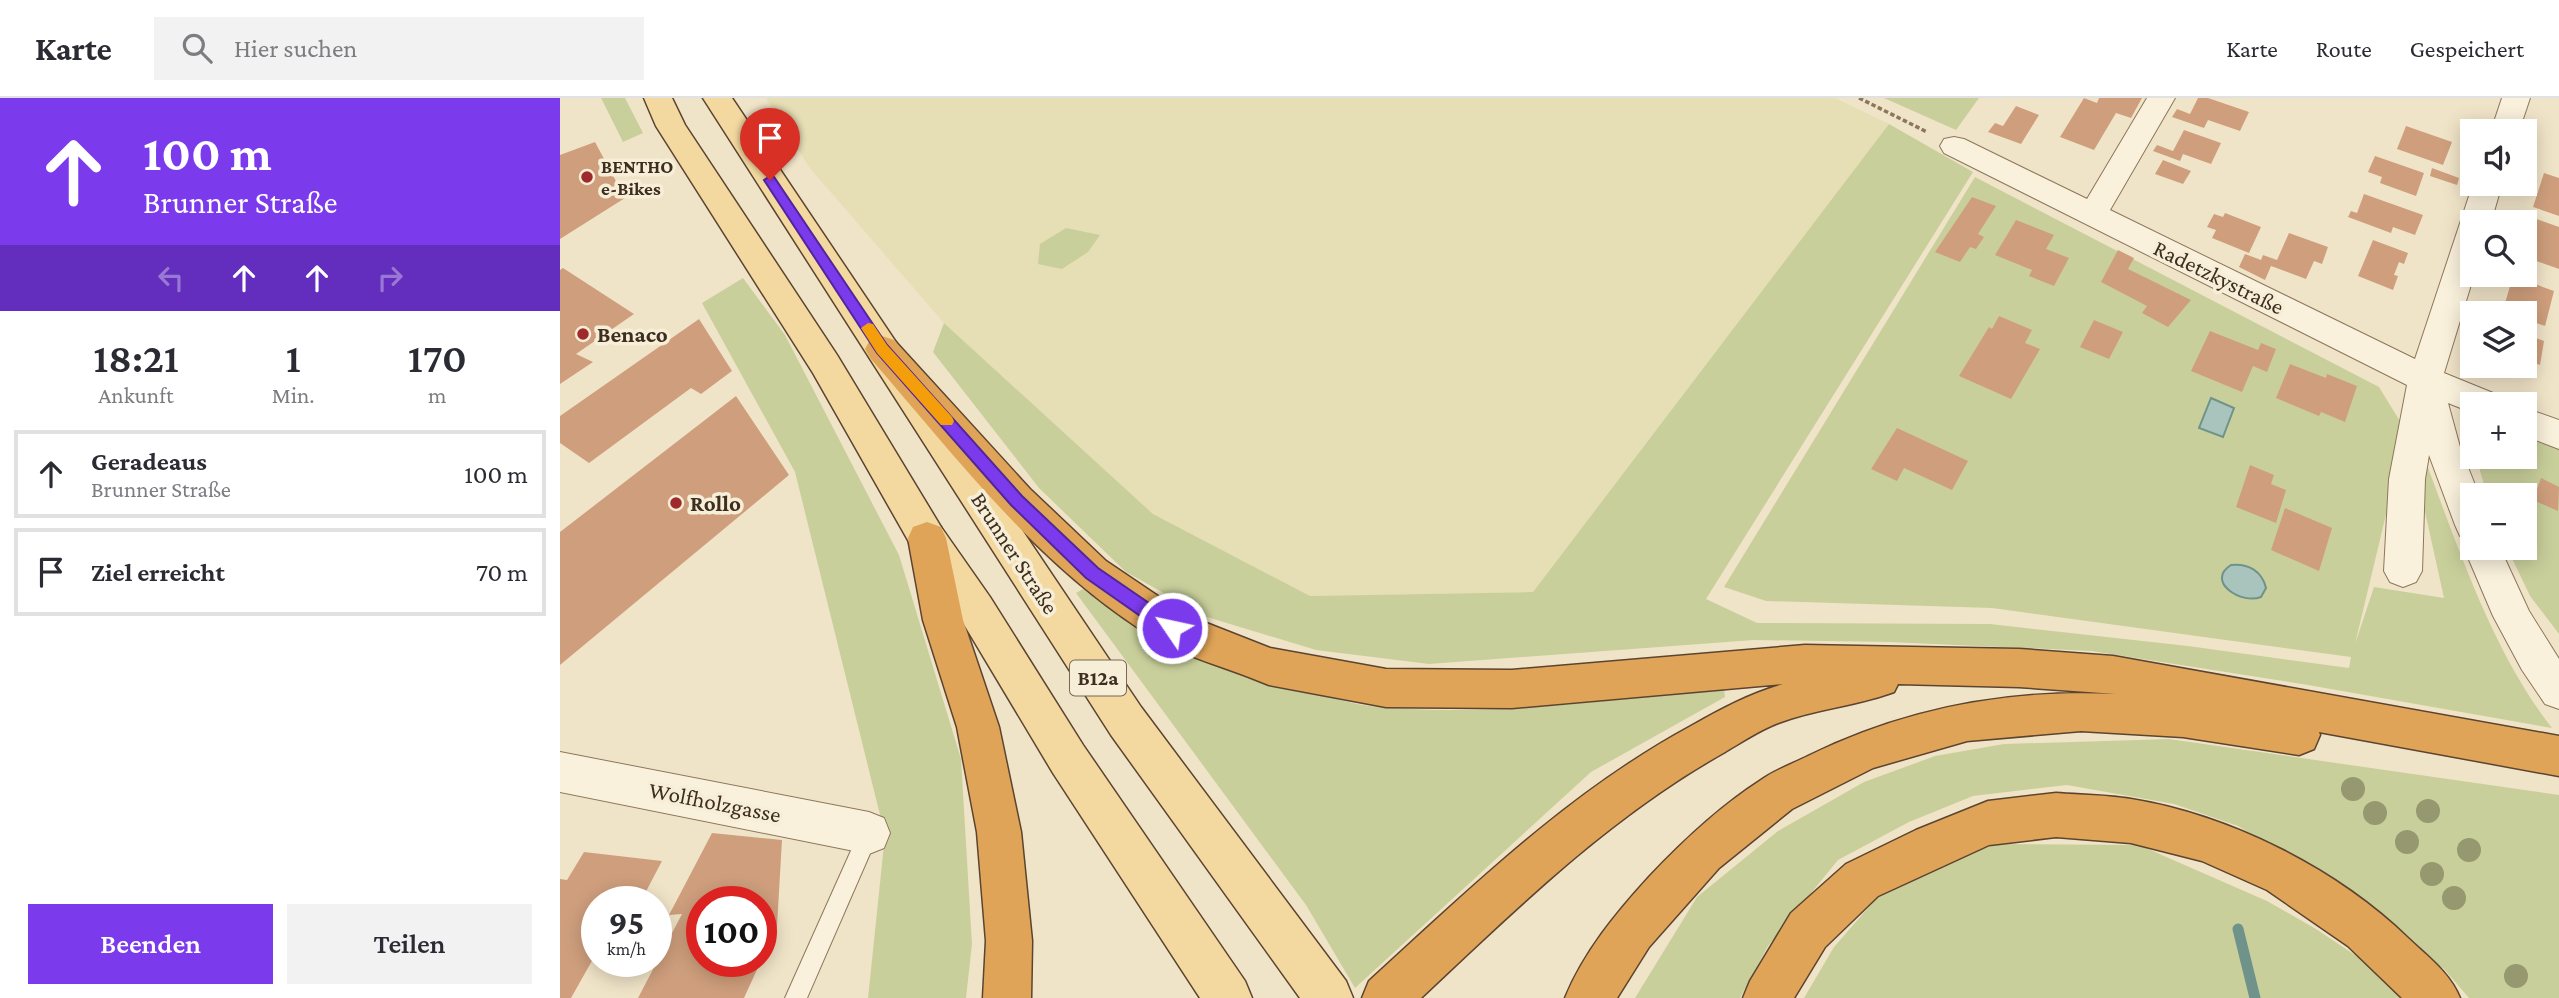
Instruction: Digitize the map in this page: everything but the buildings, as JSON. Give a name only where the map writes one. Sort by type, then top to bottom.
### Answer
[{"type":"highway","points":[[882,349],[1017,500],[1092,573],[1172,628],[1269,666],[1386,688],[1512,689],[1805,663],[1946,664],[2113,675],[2559,756]]},
{"type":"highway","points":[[927,538],[943,620],[978,727],[999,832],[1009,941],[1007,998]]},
{"type":"highway","points":[[1386,998],[1546,850],[1664,763],[1760,710],[1810,694],[1946,664]]},
{"type":"highway","points":[[1589,998],[1632,930],[1703,852],[1777,794],[1865,750],[1967,721],[2081,712],[2183,717],[2322,738],[2559,756]]},
{"type":"highway","points":[[1767,998],[1808,930],[1861,880],[1932,846],[1989,823],[2056,815],[2131,821],[2204,840],[2283,874],[2365,929],[2436,998]]},
{"type":"main road","points":[[641,98],[665,112],[825,364],[927,538],[976,609],[1068,759],[1228,998]]},
{"type":"main road","name":"Brunner Straße","points":[[717,98],[1126,721],[1329,998]]},
{"type":"street","points":[[2092,215],[2161,98]]},
{"type":"street","points":[[2509,119],[2516,98]]},
{"type":"street","name":"Radetzkystraße","points":[[1954,146],[2425,379],[2460,393]]},
{"type":"street","points":[[2403,572],[2407,479],[2425,379],[2460,272]]},
{"type":"street","points":[[2425,379],[2443,447],[2460,491]]},
{"type":"street","points":[[2537,426],[2559,435]]},
{"type":"street","points":[[2487,560],[2504,605],[2548,677]]},
{"type":"street","name":"Wolfholzgasse","points":[[560,772],[869,833]]},
{"type":"lane","points":[[796,998],[869,833]]},
{"type":"path","points":[[1859,98],[1954,146]]},
{"type":"shaded area","points":[[766,98],[1835,98],[1889,124],[1533,592],[1310,596],[1153,514],[944,323],[809,167]]},
{"type":"green space","points":[[601,98],[625,98],[643,133],[623,142]]},
{"type":"green space","points":[[1884,98],[1979,98],[1956,130]]},
{"type":"green space","points":[[1889,124],[1973,172],[1706,599],[1757,623],[1990,624],[2188,646],[2349,668],[2351,657],[1992,608],[1766,601],[1724,587],[1975,177],[2379,387],[2406,431],[2355,644],[2374,587],[2444,598],[2418,480],[2427,465],[2460,551],[2460,560],[2463,560],[2480,602],[2513,668],[2552,728],[2308,685],[2091,651],[1889,642],[1754,640],[1429,664],[1316,650],[1207,617],[1126,572],[1039,488],[933,352],[944,323],[1153,514],[1310,596],[1533,592]]},
{"type":"green space","points":[[1066,228],[1100,235],[1088,252],[1062,269],[1038,264],[1040,244]]},
{"type":"green space","points":[[743,278],[785,335],[899,555],[961,759],[972,944],[966,998],[868,998],[885,835],[795,472],[702,303]]},
{"type":"green space","points":[[2537,436],[2559,446],[2559,634],[2530,596],[2513,560],[2537,560],[2537,483],[2484,483],[2479,469],[2537,469]]},
{"type":"green space","points":[[1083,589],[1138,626],[1197,656],[1258,679],[1363,705],[1413,709],[1502,709],[1724,689],[1725,697],[1591,772],[1355,988],[1306,905],[1076,593]]},
{"type":"green space","points":[[2169,739],[2559,795],[2559,998],[2469,998],[2444,969],[2326,879],[2238,826],[2174,804],[2067,785],[1973,796],[1909,822],[1838,860],[1768,946],[1740,998],[1635,998],[1697,897],[1778,831],[1864,782],[1935,756],[2004,744]]},
{"type":"green space","points":[[1996,844],[2139,845],[2267,901],[2316,929],[2379,971],[2403,998],[1804,998],[1834,947],[1888,885]]},
{"type":"water","points":[[2211,398],[2234,408],[2223,437],[2199,428]]},
{"type":"water","points":[[2231,565],[2248,567],[2258,573],[2266,588],[2261,597],[2244,598],[2229,590],[2222,578],[2224,571]]},
{"type":"waterway","points":[[2238,929],[2255,998]]},
{"type":"slow traffic","points":[[868,328],[882,349],[947,421]]},
{"type":"place","name":"BENTHO e-Bikes","points":[[587,177]]},
{"type":"place","name":"Benaco","points":[[583,334]]},
{"type":"place","name":"Rollo","points":[[676,503]]},
{"type":"route","points":[[770,180],[882,349],[1017,500],[1092,573],[1172,628]]}]
